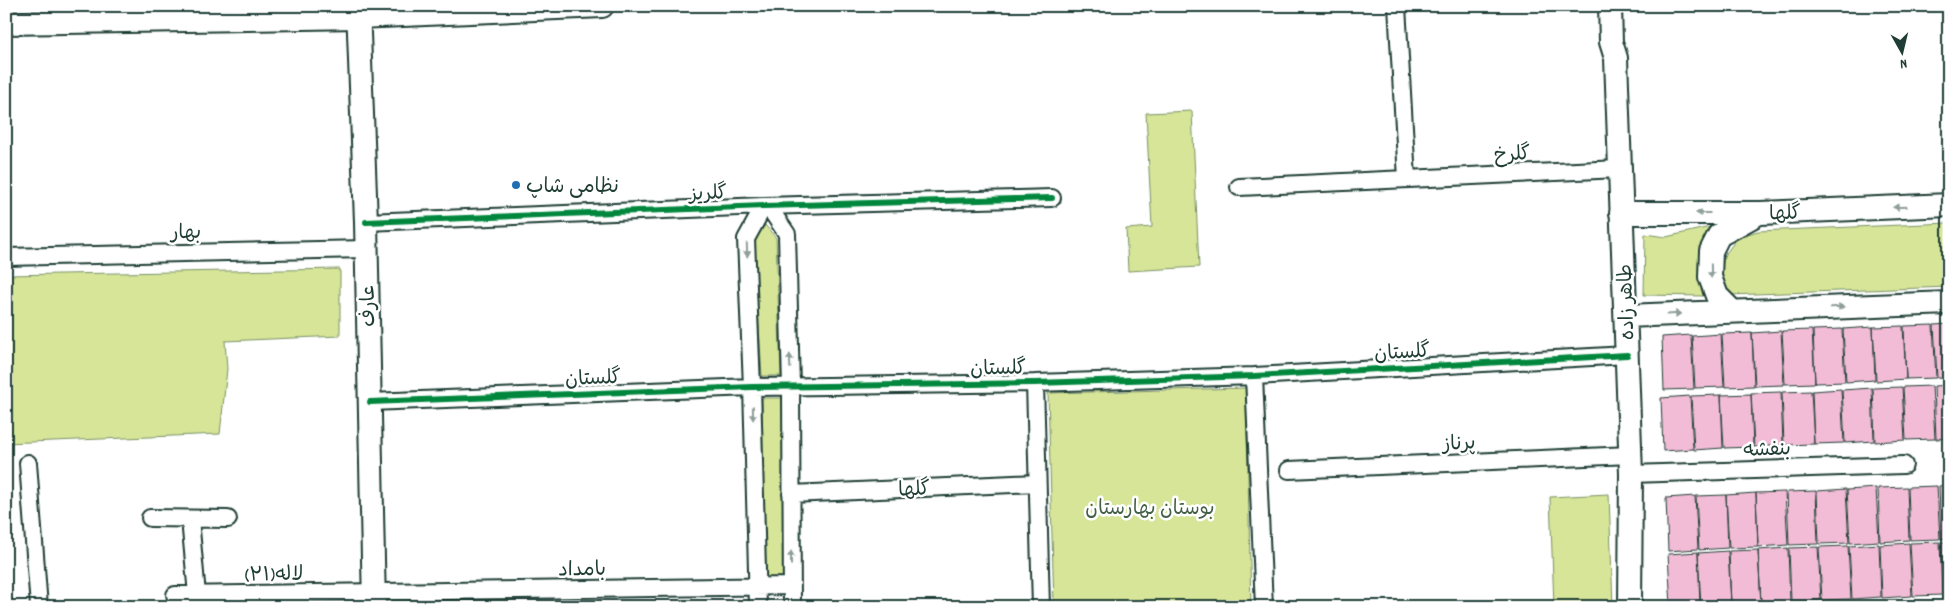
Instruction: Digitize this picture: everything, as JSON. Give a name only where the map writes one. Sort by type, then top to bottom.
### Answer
[{"type":"street","points":[[6,23],[358,11],[602,6]]},
{"type":"street","points":[[1397,6],[1407,179]]},
{"type":"street","name":"طاهر زاده","points":[[1610,6],[1611,42],[1616,58],[1626,316],[1630,465],[1630,607]]},
{"type":"street","name":"طاهر زاده","points":[[1616,58],[1624,43],[1624,6]]},
{"type":"street","name":"عارف","points":[[358,11],[366,222],[373,600]]},
{"type":"street","name":"گلرخ","points":[[1239,187],[1619,169]]},
{"type":"street","name":"گلریز","points":[[366,222],[766,206],[1052,198]]},
{"type":"street","name":"گلها","points":[[1621,213],[1760,213],[1949,205]]},
{"type":"street","points":[[758,607],[746,239],[766,206],[787,234],[791,386],[792,607]]},
{"type":"street","points":[[1732,311],[1717,296],[1710,277],[1711,251],[1719,235],[1760,213]]},
{"type":"street","name":"بهار","points":[[6,257],[366,249]]},
{"type":"street","points":[[1626,316],[1949,303]]},
{"type":"street","name":"گلستان","points":[[370,402],[752,387],[1254,376],[1627,355]]},
{"type":"street","points":[[1254,376],[1264,607]]},
{"type":"street","points":[[1035,382],[1041,607]]},
{"type":"street","points":[[28,464],[38,607]]},
{"type":"street","name":"بنفشه","points":[[1630,465],[1904,465]]},
{"type":"street","name":"پرناز","points":[[1289,470],[1630,465]]},
{"type":"street","name":"گلها","points":[[791,494],[1037,482]]},
{"type":"street","points":[[150,518],[228,519]]},
{"type":"street","points":[[190,519],[197,595]]},
{"type":"street","name":"بامداد","points":[[373,600],[791,586]]},
{"type":"street","name":"لاله(۲۱)","points":[[175,595],[373,600]]},
{"type":"green space","points":[[1192,111],[1199,267],[1128,271],[1126,229],[1152,227],[1146,113]]},
{"type":"green space","points":[[1949,223],[1949,287],[1728,295],[1721,275],[1724,256],[1738,237],[1758,231]]},
{"type":"green space","points":[[765,225],[776,238],[781,376],[762,376],[754,241]]},
{"type":"green space","points":[[1710,227],[1699,248],[1698,269],[1703,296],[1644,295],[1645,234],[1666,237]]},
{"type":"green space","points":[[340,269],[340,336],[225,341],[227,369],[220,434],[6,443],[6,275]]},
{"type":"green space","name":"بوستان بهارستان","points":[[1246,388],[1251,607],[1054,607],[1048,393]]},
{"type":"green space","points":[[762,398],[782,398],[785,577],[765,578]]},
{"type":"green space","points":[[1609,494],[1613,607],[1554,607],[1550,497]]},
{"type":"building","points":[[1949,324],[1949,377],[1937,378],[1934,325]]},
{"type":"building","points":[[1933,325],[1936,378],[1906,379],[1904,326]]},
{"type":"building","points":[[1903,326],[1906,379],[1876,381],[1873,327]]},
{"type":"building","points":[[1873,327],[1875,380],[1846,382],[1843,329]]},
{"type":"building","points":[[1842,329],[1845,382],[1815,383],[1813,330]]},
{"type":"building","points":[[1812,330],[1815,383],[1785,384],[1782,331]]},
{"type":"building","points":[[1781,331],[1784,385],[1755,386],[1752,333]]},
{"type":"building","points":[[1752,333],[1754,386],[1725,387],[1722,334]]},
{"type":"building","points":[[1721,334],[1724,387],[1695,388],[1692,336]]},
{"type":"building","points":[[1691,335],[1694,389],[1664,390],[1662,337]]},
{"type":"building","points":[[1949,385],[1949,438],[1936,439],[1934,386]]},
{"type":"building","points":[[1932,386],[1935,439],[1906,440],[1903,387]]},
{"type":"building","points":[[1902,387],[1905,440],[1875,442],[1873,388]]},
{"type":"building","points":[[1872,388],[1874,441],[1845,443],[1842,390]]},
{"type":"building","points":[[1841,389],[1844,443],[1814,444],[1812,391]]},
{"type":"building","points":[[1811,391],[1814,444],[1784,445],[1782,392]]},
{"type":"building","points":[[1781,392],[1783,445],[1754,447],[1751,393]]},
{"type":"building","points":[[1751,394],[1753,447],[1724,448],[1721,395]]},
{"type":"building","points":[[1721,395],[1723,448],[1694,450],[1691,396]]},
{"type":"building","points":[[1690,396],[1693,449],[1663,451],[1661,398]]},
{"type":"building","points":[[1949,485],[1949,538],[1941,539],[1939,486]]},
{"type":"building","points":[[1937,486],[1940,539],[1910,540],[1908,487]]},
{"type":"building","points":[[1907,487],[1909,540],[1880,542],[1878,488]]},
{"type":"building","points":[[1876,488],[1879,541],[1850,543],[1847,490]]},
{"type":"building","points":[[1846,489],[1849,543],[1819,544],[1817,491]]},
{"type":"building","points":[[1816,491],[1818,544],[1789,545],[1787,492]]},
{"type":"building","points":[[1785,492],[1788,545],[1758,547],[1756,493]]},
{"type":"building","points":[[1756,493],[1758,547],[1729,548],[1726,495]]},
{"type":"building","points":[[1726,495],[1728,548],[1699,550],[1696,496]]},
{"type":"building","points":[[1695,496],[1698,549],[1668,551],[1666,498]]},
{"type":"building","points":[[1940,542],[1942,595],[1913,596],[1910,543]]},
{"type":"building","points":[[1941,542],[1949,542],[1949,595],[1943,595]]},
{"type":"building","points":[[1909,543],[1912,596],[1882,598],[1880,545]]},
{"type":"building","points":[[1879,544],[1881,597],[1852,599],[1849,546]]},
{"type":"building","points":[[1848,546],[1851,599],[1822,600],[1819,547]]},
{"type":"building","points":[[1818,547],[1821,600],[1791,601],[1789,548]]},
{"type":"building","points":[[1788,548],[1790,602],[1761,603],[1758,550]]},
{"type":"building","points":[[1758,550],[1761,603],[1731,605],[1729,551]]},
{"type":"building","points":[[1728,551],[1731,604],[1701,606],[1698,553]]},
{"type":"building","points":[[1698,552],[1700,606],[1671,607],[1668,554]]},
{"type":"cycle path","points":[[366,222],[764,206],[1052,198]]},
{"type":"cycle path","points":[[370,402],[752,387],[1035,383],[1254,376],[1627,355]]},
{"type":"place","name":"نظامی شاپ","points":[[516,185]]}]
